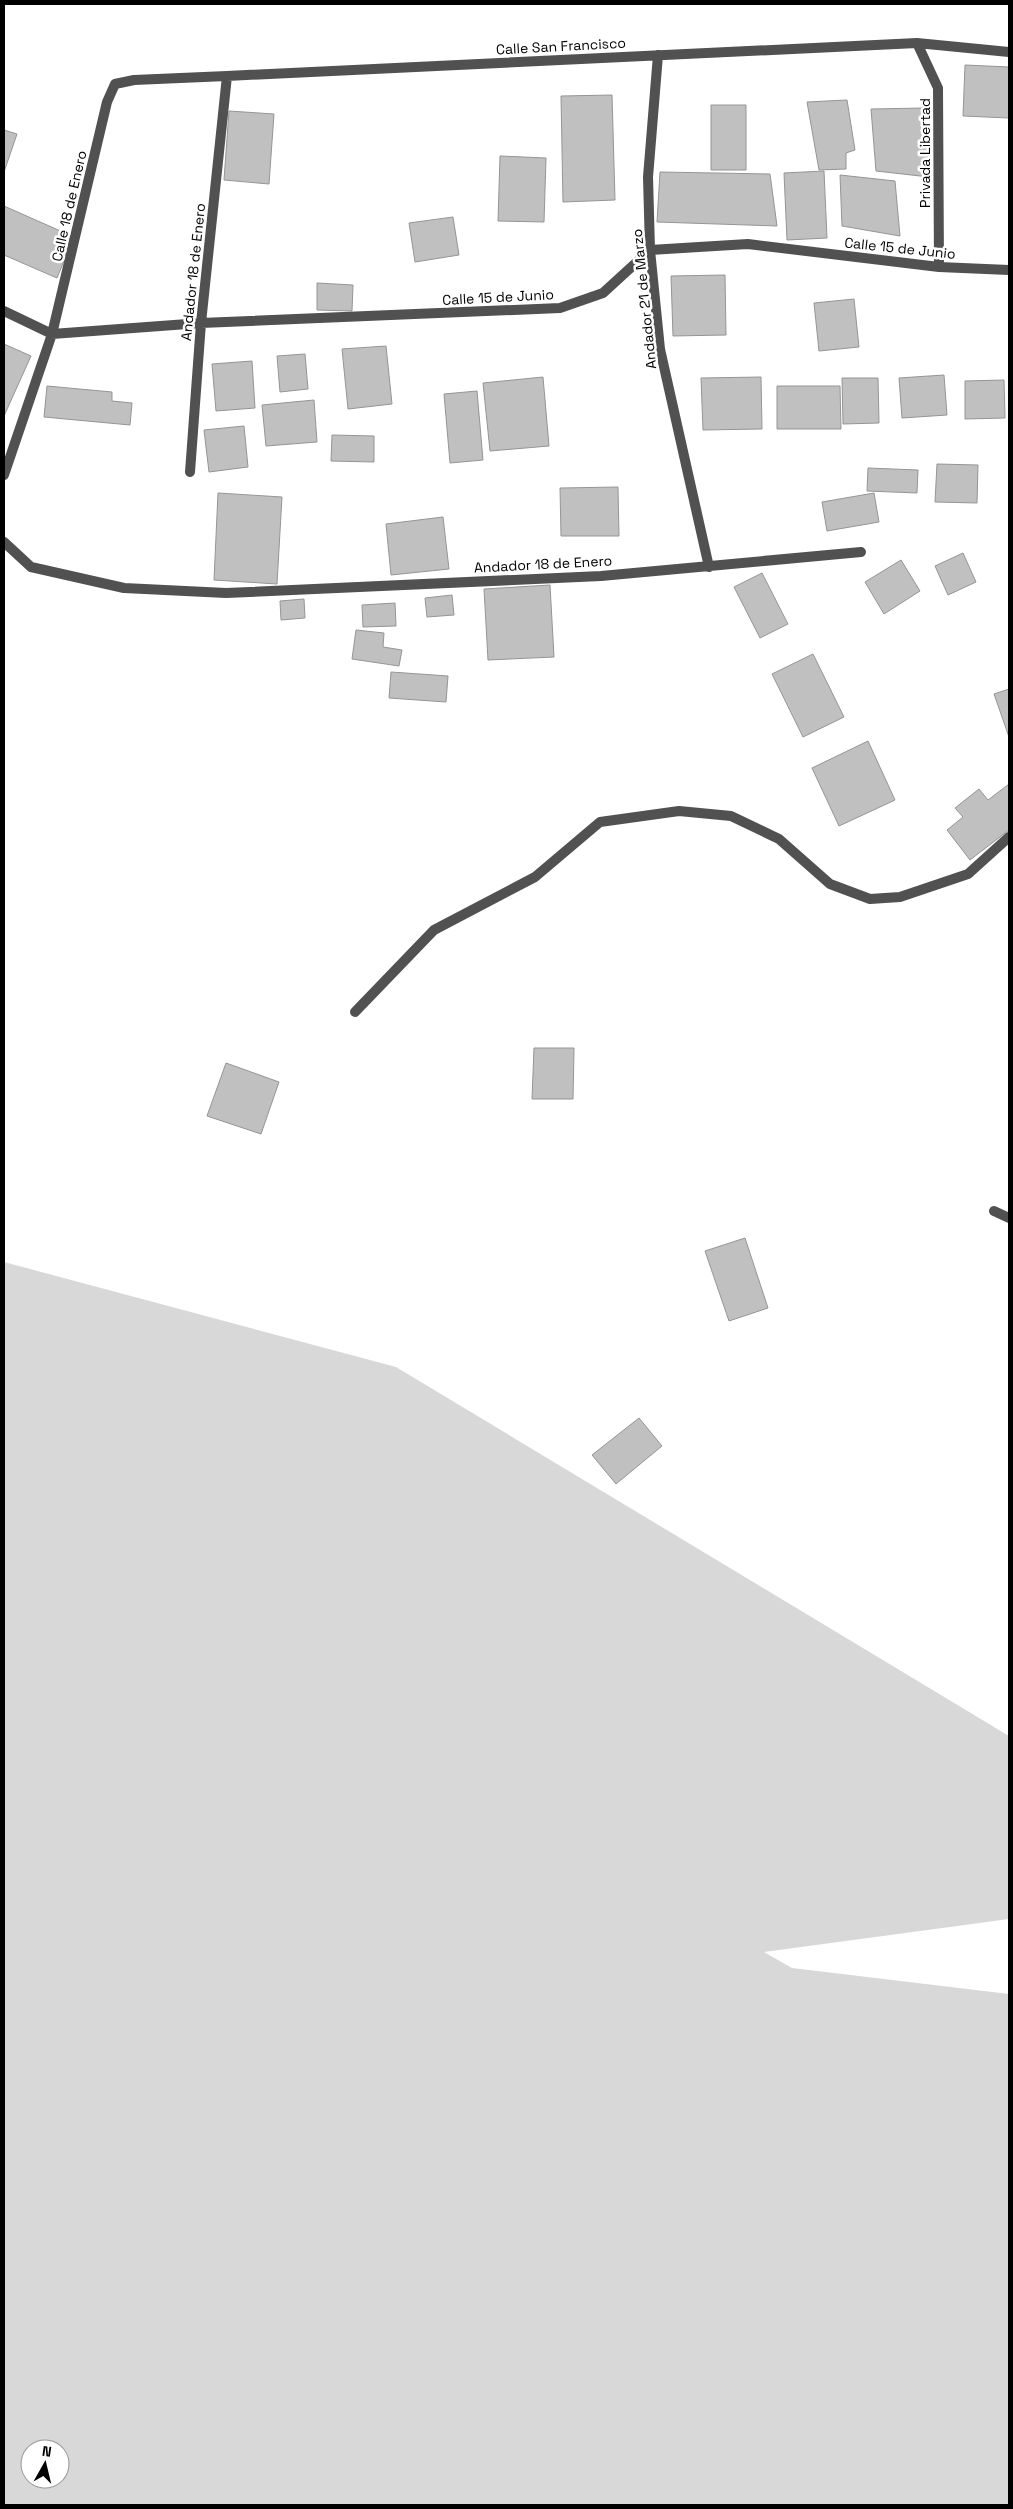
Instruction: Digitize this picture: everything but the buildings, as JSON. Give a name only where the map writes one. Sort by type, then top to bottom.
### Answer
[{"type":"street","name":"Calle San Francisco","points":[[115,84],[134,80],[917,43],[1009,52]]},
{"type":"street","name":"Privada Libertad","points":[[917,43],[938,88],[939,267]]},
{"type":"street","name":"Andador 21 de Marzo","points":[[658,55],[648,177],[650,250],[660,350],[709,567]]},
{"type":"street","name":"Andador 18 de Enero","points":[[190,472],[201,322],[227,76]]},
{"type":"street","name":"Calle 18 de Enero","points":[[4,475],[52,334],[107,102],[115,84]]},
{"type":"street","name":"Calle 15 de Junio","points":[[52,334],[201,322],[560,308],[603,293],[650,250],[748,244],[939,267],[1009,270]]},
{"type":"street","points":[[4,311],[52,334]]},
{"type":"street","name":"Andador 18 de Enero","points":[[4,542],[32,566],[124,588],[226,593],[601,576],[861,552]]},
{"type":"street","points":[[355,1012],[434,930],[535,877],[600,822],[679,811],[731,816],[779,839],[830,884],[870,899],[900,897],[968,874],[1009,838]]},
{"type":"street","points":[[994,1211],[1009,1218]]},
{"type":"shaded area","points":[[4,1262],[396,1367],[1009,1736],[1009,1919],[764,1952],[792,1968],[1009,1994],[1009,2505],[4,2505]]}]
